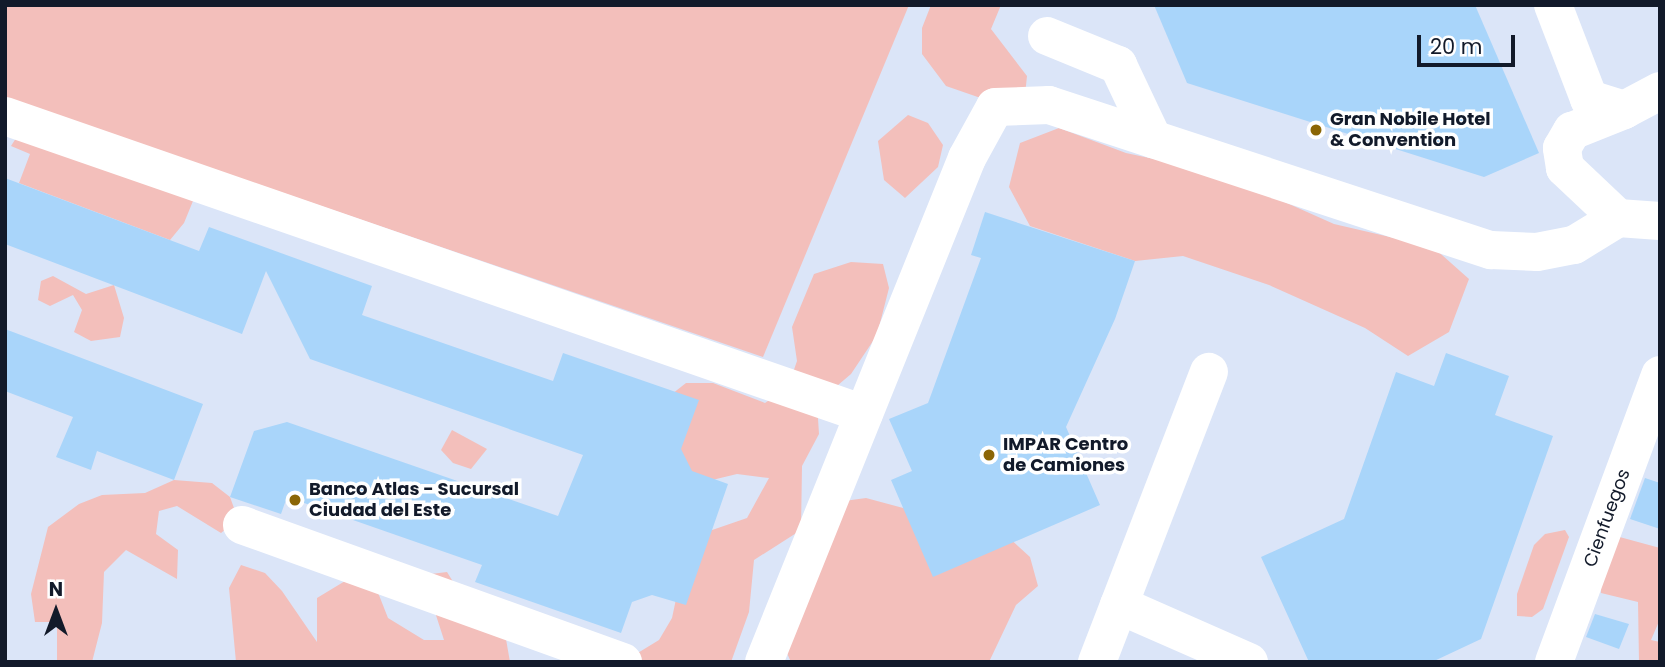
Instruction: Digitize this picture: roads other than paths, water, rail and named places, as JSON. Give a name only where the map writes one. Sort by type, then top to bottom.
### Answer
[{"type":"street","points":[[1553,5],[1590,99],[1624,110]]},
{"type":"street","points":[[1047,36],[1118,65],[1153,139]]},
{"type":"street","points":[[1618,218],[1565,169],[1562,148],[1572,131],[1624,110],[1660,91]]},
{"type":"street","points":[[764,662],[967,158],[995,107],[1049,105],[1491,250],[1537,252],[1574,245],[1618,218],[1660,221]]},
{"type":"street","points":[[5,116],[864,414]]},
{"type":"street","points":[[1097,662],[1209,372]]},
{"type":"street","name":"Cienfuegos","points":[[1554,662],[1644,465],[1660,375]]},
{"type":"street","points":[[242,525],[623,662]]},
{"type":"street","points":[[1119,605],[1249,662]]},
{"type":"place","name":"Gran Nobile Hotel & Convention","points":[[1316,130]]},
{"type":"place","name":"IMPAR Centro de Camiones","points":[[989,455]]},
{"type":"place","name":"Banco Atlas - Sucursal Ciudad del Este","points":[[295,500]]}]
